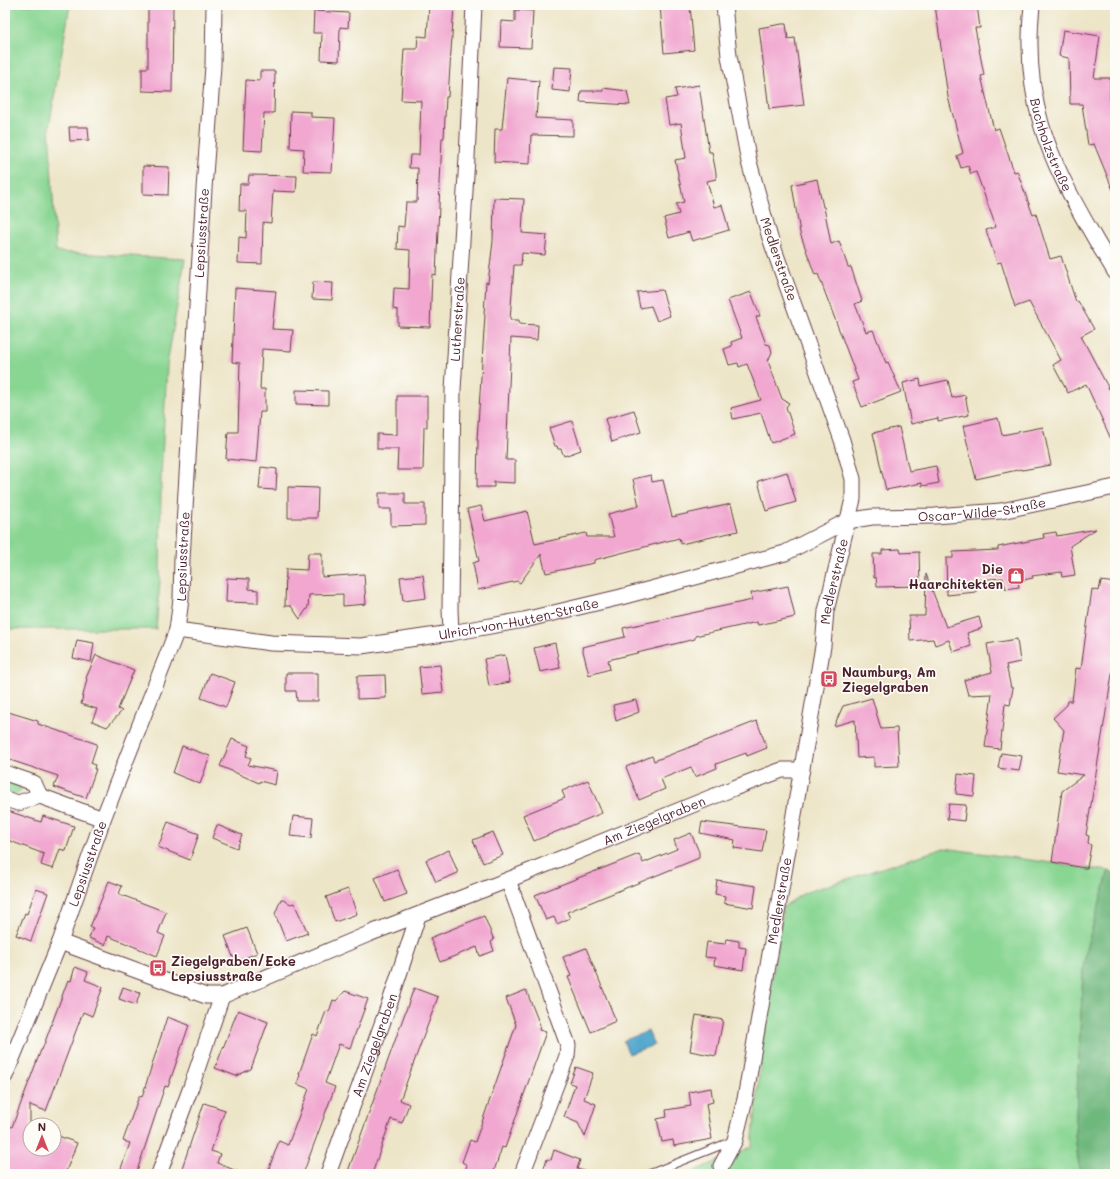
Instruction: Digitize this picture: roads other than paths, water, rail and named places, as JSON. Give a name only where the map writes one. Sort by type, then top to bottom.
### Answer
[{"type":"street","name":"Lepsiusstraße","points":[[6,1069],[60,942],[103,819],[177,630],[181,599],[182,559],[204,189],[213,66],[214,5]]},
{"type":"street","name":"Lutherstraße","points":[[451,633],[453,390],[467,158],[474,5]]},
{"type":"street","name":"Medlerstraße","points":[[721,1166],[735,1140],[745,1099],[823,646],[826,611],[853,500],[853,479],[842,440],[768,230],[748,154],[729,56],[724,5]]},
{"type":"street","name":"Buchholzstraße","points":[[1032,5],[1029,35],[1029,68],[1034,100],[1042,132],[1055,163],[1093,235],[1115,272]]},
{"type":"street","name":"Oscar-Wilde-Straße","points":[[847,521],[872,517],[936,516],[1001,511],[1115,487]]},
{"type":"street","name":"Ulrich-von-Hutten-Straße","points":[[177,630],[270,643],[361,646],[451,633],[524,620],[785,553],[847,521]]},
{"type":"street","name":"Am Ziegelgraben","points":[[60,942],[206,996],[222,996],[371,933],[418,916],[782,770],[802,770]]},
{"type":"street","points":[[5,773],[34,783],[40,796]]},
{"type":"street","points":[[5,799],[18,804],[40,796],[103,819]]},
{"type":"street","points":[[508,880],[568,1045],[567,1056],[522,1174]]},
{"type":"street","name":"Am Ziegelgraben","points":[[328,1174],[392,999],[418,916]]},
{"type":"street","points":[[159,1174],[222,996]]},
{"type":"lane","points":[[649,1174],[735,1140]]},
{"type":"water","points":[[648,1031],[654,1045],[629,1054],[623,1041]]},
{"type":"place","name":"Die Haarchitekten","points":[[1016,576]]},
{"type":"place","name":"Naumburg, Am Ziegelgraben","points":[[829,679]]},
{"type":"place","name":"Ziegelgraben/Ecke Lepsiusstraße","points":[[158,968]]}]
